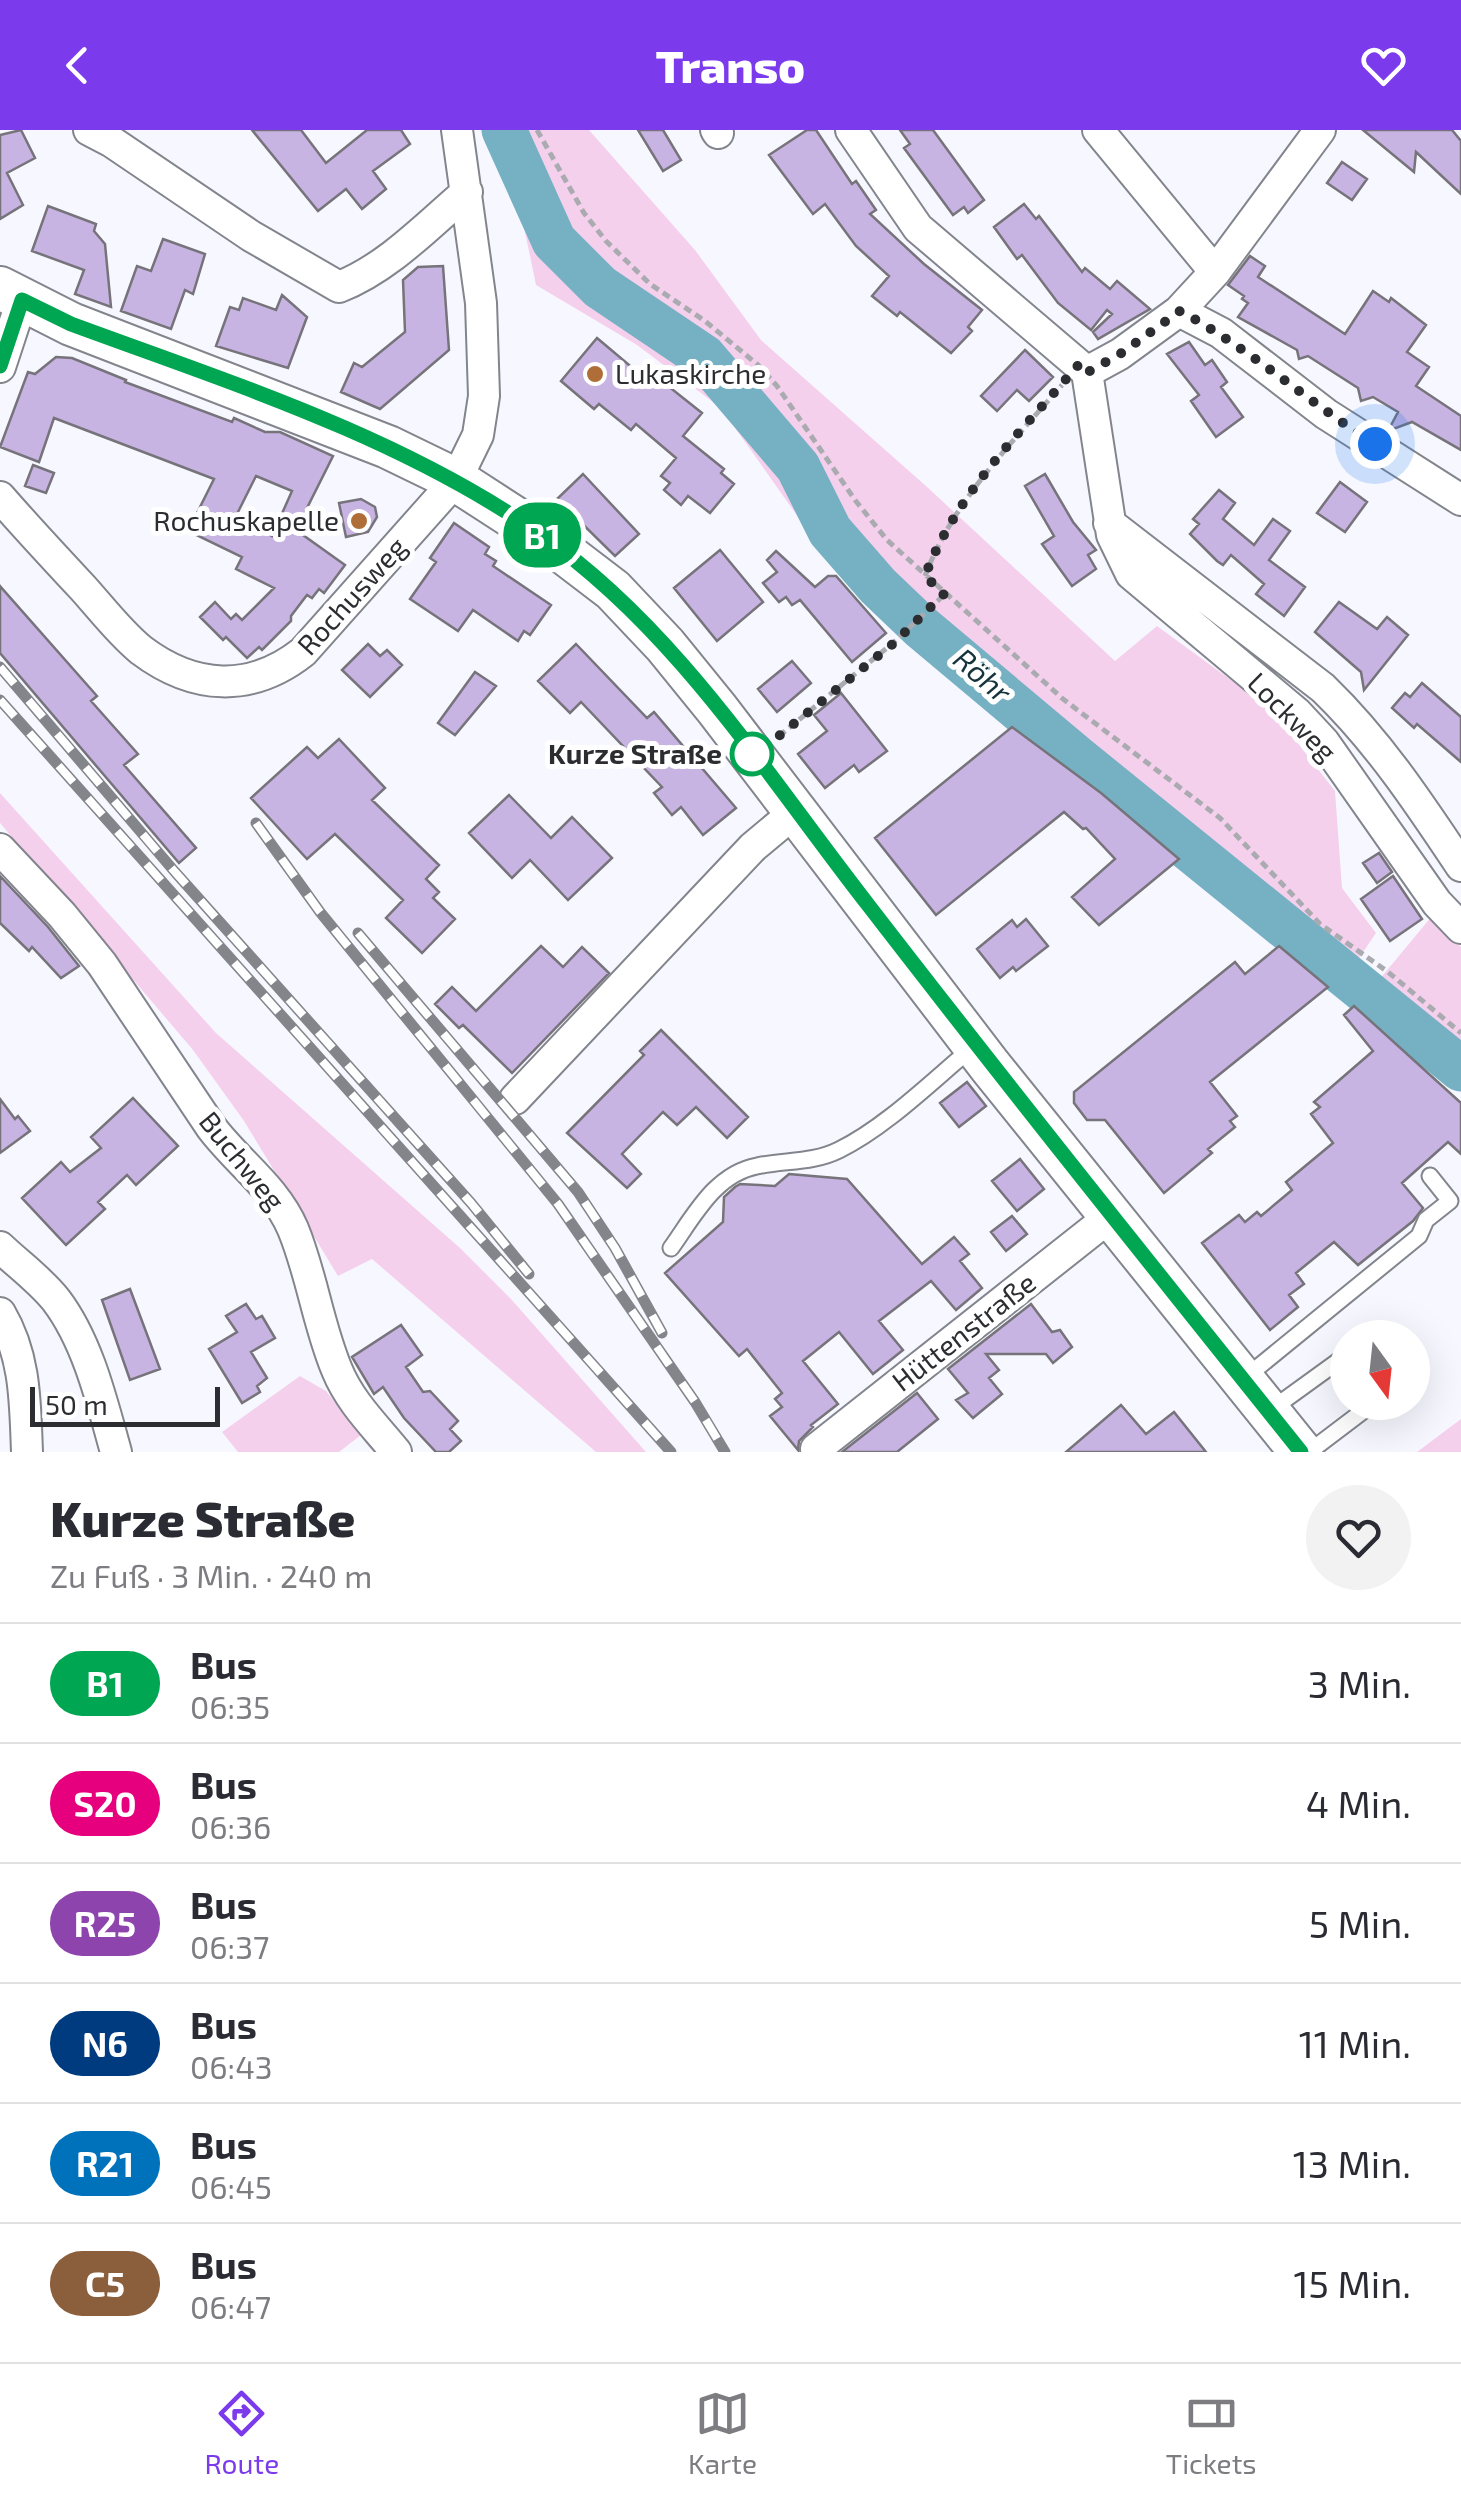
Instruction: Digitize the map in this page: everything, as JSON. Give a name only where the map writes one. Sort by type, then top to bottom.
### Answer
[{"type":"main road","points":[[11,294],[71,324],[388,447],[456,480],[541,535],[614,590],[665,645],[754,756],[976,1045],[1301,1452]]},
{"type":"street","points":[[88,130],[112,142],[251,236],[338,286],[354,281],[395,253],[466,184]]},
{"type":"street","name":"Rochusweg","points":[[0,497],[140,649],[172,669],[206,681],[232,682],[280,670],[303,652],[456,480],[478,434],[484,396],[480,304],[457,130]]},
{"type":"street","points":[[851,130],[918,228],[1084,367],[1120,354],[1180,311],[1214,272],[1320,130]]},
{"type":"street","points":[[1098,130],[1214,272]]},
{"type":"street","points":[[0,366],[11,294]]},
{"type":"street","points":[[1180,311],[1221,333],[1326,414],[1461,500]]},
{"type":"street","name":"Lockweg","points":[[1084,367],[1109,523],[1119,554],[1131,574],[1287,705],[1324,742],[1437,903],[1461,928]]},
{"type":"street","name":"Lockweg","points":[[1109,523],[1344,708],[1396,770],[1461,866]]},
{"type":"street","points":[[516,1099],[753,847],[796,812]]},
{"type":"street","name":"Buchweg","points":[[0,849],[102,964],[230,1152],[255,1172],[285,1213],[336,1369],[363,1412],[396,1452]]},
{"type":"street","name":"Hüttenstraße","points":[[816,1448],[1112,1215]]},
{"type":"street","points":[[0,1247],[32,1273],[64,1310],[86,1360],[116,1452]]},
{"type":"street","points":[[0,1314],[21,1366],[27,1452]]},
{"type":"lane","points":[[671,1248],[724,1180],[741,1170],[817,1158],[850,1144],[976,1045]]},
{"type":"lane","points":[[1255,1395],[1419,1236],[1426,1220],[1450,1201],[1430,1176]]},
{"type":"lane","points":[[1255,1395],[1330,1362]]},
{"type":"lane","points":[[1309,1452],[1351,1420]]},
{"type":"path","points":[[538,130],[584,213],[606,241],[650,284],[705,321],[758,365],[886,540],[1062,699],[1220,818],[1320,924],[1388,972],[1461,1033]]},
{"type":"path","points":[[925,576],[938,541],[957,509],[1084,367]]},
{"type":"path","points":[[754,756],[894,643],[944,594]]},
{"type":"shaded area","points":[[504,130],[589,130],[695,250],[761,340],[1115,661],[1157,626],[1272,710],[1335,791],[1342,888],[1376,933],[1355,964],[1205,853],[1121,783],[994,694],[815,541],[721,408],[637,345],[536,285]]},
{"type":"shaded area","points":[[0,793],[216,1033],[460,1248],[511,1299],[646,1452],[596,1452],[372,1259],[338,1276],[244,1121],[193,1050],[0,823]]},
{"type":"shaded area","points":[[1432,916],[1461,947],[1461,1092],[1364,998]]},
{"type":"shaded area","points":[[300,1376],[326,1391],[361,1435],[339,1452],[238,1452],[222,1432]]},
{"type":"shaded area","points":[[1461,1419],[1461,1452],[1417,1452]]},
{"type":"building","points":[[21,130],[35,158],[7,173],[23,205],[0,219],[0,135]]},
{"type":"building","points":[[252,130],[301,130],[326,163],[367,130],[401,130],[410,144],[373,171],[386,189],[362,209],[346,189],[318,211]]},
{"type":"building","points":[[638,130],[663,130],[681,160],[663,171]]},
{"type":"building","points":[[807,130],[816,130],[852,184],[856,181],[876,210],[870,214],[982,310],[968,327],[972,331],[951,353],[900,312],[897,316],[872,296],[889,276],[856,246],[825,204],[813,214],[769,155]]},
{"type":"building","points":[[900,130],[933,130],[984,200],[968,213],[964,207],[953,215],[904,148],[910,144]]},
{"type":"building","points":[[1363,130],[1452,130],[1461,141],[1461,194],[1416,152],[1414,172]]},
{"type":"building","points":[[1342,162],[1367,179],[1352,200],[1327,183]]},
{"type":"building","points":[[1024,204],[1036,219],[1039,216],[1082,272],[1085,268],[1110,289],[1117,281],[1150,309],[1098,339],[1093,332],[1112,314],[1107,310],[1091,330],[1058,303],[1022,255],[1017,259],[994,227]]},
{"type":"building","points":[[48,206],[96,224],[94,231],[105,244],[111,307],[75,294],[84,270],[32,251]]},
{"type":"building","points":[[163,239],[205,254],[193,294],[185,290],[171,329],[121,311],[137,266],[151,271]]},
{"type":"building","points":[[1250,256],[1265,266],[1258,277],[1345,334],[1373,291],[1389,302],[1391,298],[1426,325],[1407,352],[1429,367],[1416,386],[1461,416],[1461,450],[1412,422],[1388,431],[1398,412],[1373,397],[1361,401],[1358,388],[1308,356],[1299,359],[1297,350],[1238,317],[1248,303],[1228,285]]},
{"type":"building","points":[[443,266],[449,350],[380,409],[341,392],[354,363],[362,367],[405,332],[403,280],[418,267]]},
{"type":"building","points":[[282,295],[307,317],[288,368],[216,346],[230,307],[239,310],[243,298],[276,310]]},
{"type":"building","points":[[597,338],[648,381],[653,374],[702,413],[683,436],[724,469],[721,473],[734,484],[710,513],[688,496],[681,505],[664,490],[670,483],[661,476],[676,458],[636,424],[631,430],[599,404],[594,409],[561,381]]},
{"type":"building","points":[[1189,342],[1205,365],[1212,360],[1227,382],[1221,387],[1243,417],[1216,437],[1191,401],[1199,395],[1167,354]]},
{"type":"building","points":[[1025,350],[1053,377],[1029,401],[1017,390],[997,411],[981,396]]},
{"type":"building","points":[[56,357],[72,358],[232,422],[234,418],[265,432],[280,432],[333,456],[296,530],[345,565],[324,593],[319,589],[312,598],[307,595],[291,621],[262,650],[259,647],[247,658],[200,617],[215,602],[231,619],[236,614],[242,620],[274,588],[236,569],[242,557],[188,531],[214,479],[54,418],[39,462],[0,447],[28,372],[35,374]],"holes":[[[256,476],[292,491],[272,536],[236,516]]]},
{"type":"building","points":[[33,465],[54,473],[46,493],[25,486]]},
{"type":"building","points":[[583,474],[639,534],[615,556],[557,499]]},
{"type":"building","points":[[1045,474],[1073,522],[1096,550],[1088,555],[1096,569],[1072,586],[1042,544],[1054,536],[1025,486]]},
{"type":"building","points":[[1340,482],[1367,502],[1345,532],[1317,513]]},
{"type":"building","points":[[1219,490],[1235,503],[1223,519],[1254,545],[1273,519],[1290,531],[1269,560],[1305,587],[1284,616],[1256,594],[1264,584],[1231,555],[1223,565],[1190,534],[1199,524],[1193,519]]},
{"type":"building","name":"Rochuskapelle","points":[[361,499],[375,507],[377,517],[368,532],[346,537],[339,503]]},
{"type":"building","points":[[454,523],[489,547],[485,554],[496,561],[493,566],[551,605],[530,635],[524,631],[518,641],[473,610],[458,631],[410,599],[436,562],[430,558]]},
{"type":"building","points":[[720,550],[763,602],[717,641],[674,588]]},
{"type":"building","points":[[776,551],[815,587],[828,576],[836,576],[886,633],[852,662],[800,600],[792,605],[786,597],[779,602],[763,583],[777,572],[767,560]]},
{"type":"building","points":[[0,586],[97,696],[91,701],[138,754],[124,765],[196,848],[179,863],[0,653]]},
{"type":"building","points":[[1339,602],[1377,629],[1387,617],[1408,635],[1364,690],[1361,672],[1315,632]]},
{"type":"building","points":[[368,644],[380,656],[387,650],[402,665],[370,697],[342,670]]},
{"type":"building","points":[[576,644],[647,718],[654,712],[736,808],[703,835],[681,807],[672,815],[654,793],[662,787],[581,702],[570,713],[538,681]]},
{"type":"building","points":[[792,661],[811,683],[777,712],[758,689]]},
{"type":"building","points":[[475,672],[496,686],[455,735],[438,723]]},
{"type":"building","points":[[1422,683],[1461,717],[1461,762],[1392,708],[1405,693],[1410,697]]},
{"type":"building","points":[[841,693],[887,751],[859,772],[854,765],[825,788],[798,754],[827,731],[814,715]]},
{"type":"building","points":[[1012,727],[1101,793],[1179,859],[1099,925],[1072,897],[1115,859],[1086,828],[1064,812],[936,915],[875,838]]},
{"type":"building","points":[[339,739],[385,788],[372,800],[439,865],[426,879],[439,892],[433,898],[455,919],[422,953],[386,918],[403,900],[335,834],[307,859],[251,798],[307,747],[318,758]]},
{"type":"building","points":[[509,795],[551,838],[572,817],[612,858],[568,900],[530,860],[512,878],[469,833]]},
{"type":"building","points":[[1379,853],[1392,872],[1377,883],[1363,863]]},
{"type":"building","points":[[0,876],[79,966],[61,978],[32,947],[29,951],[0,923]]},
{"type":"building","points":[[1393,876],[1422,919],[1390,941],[1361,899]]},
{"type":"building","points":[[1026,919],[1048,946],[1016,971],[1013,967],[1000,978],[977,949],[1012,920],[1017,927]]},
{"type":"building","points":[[541,946],[563,967],[582,947],[609,973],[512,1073],[463,1025],[459,1028],[435,1004],[452,987],[476,1011]]},
{"type":"building","points":[[1279,946],[1328,987],[1210,1082],[1237,1116],[1230,1121],[1235,1127],[1208,1149],[1212,1153],[1164,1193],[1105,1120],[1087,1120],[1074,1103],[1074,1092],[1235,962],[1245,974]]},
{"type":"building","points":[[1354,1006],[1461,1103],[1461,1154],[1448,1142],[1402,1183],[1423,1208],[1413,1221],[1358,1265],[1334,1242],[1296,1273],[1304,1284],[1289,1295],[1298,1307],[1270,1330],[1202,1243],[1239,1215],[1245,1222],[1257,1212],[1261,1216],[1292,1190],[1286,1182],[1333,1143],[1311,1114],[1320,1107],[1314,1102],[1373,1051],[1344,1015]]},
{"type":"building","points":[[661,1030],[748,1117],[727,1138],[696,1107],[677,1125],[663,1112],[622,1154],[641,1174],[627,1188],[567,1133],[644,1055],[640,1051]]},
{"type":"building","points":[[967,1082],[986,1106],[959,1127],[940,1103]]},
{"type":"building","points":[[133,1098],[178,1146],[136,1185],[127,1175],[98,1202],[105,1209],[66,1245],[22,1198],[61,1162],[70,1172],[101,1148],[91,1137]]},
{"type":"building","points":[[0,1099],[30,1131],[0,1153]]},
{"type":"building","points":[[1020,1159],[1044,1189],[1017,1211],[992,1181]]},
{"type":"building","points":[[789,1174],[847,1179],[922,1264],[954,1237],[969,1254],[960,1261],[982,1288],[956,1310],[931,1281],[879,1321],[903,1350],[873,1374],[839,1332],[803,1361],[838,1404],[811,1425],[799,1441],[798,1450],[770,1416],[782,1407],[775,1399],[782,1393],[747,1349],[739,1356],[665,1273],[723,1222],[724,1197],[735,1187],[775,1186]]},
{"type":"building","points":[[1012,1216],[1027,1234],[1006,1251],[991,1232]]},
{"type":"building","points":[[130,1289],[160,1369],[130,1380],[102,1300]]},
{"type":"building","points":[[246,1304],[256,1319],[262,1316],[275,1338],[251,1352],[267,1378],[257,1386],[260,1392],[242,1403],[209,1349],[237,1332],[226,1316]]},
{"type":"building","points":[[1031,1304],[1052,1332],[1060,1330],[1072,1347],[1053,1363],[1046,1354],[986,1354],[999,1370],[989,1378],[1002,1394],[973,1418],[956,1400],[968,1393],[948,1369]]},
{"type":"building","points":[[401,1325],[422,1355],[406,1367],[423,1392],[430,1391],[458,1421],[450,1429],[461,1441],[449,1452],[436,1452],[404,1418],[383,1387],[374,1394],[352,1357]]},
{"type":"building","points":[[917,1393],[938,1419],[897,1452],[842,1452]]},
{"type":"building","points":[[1121,1405],[1146,1434],[1174,1412],[1206,1452],[1066,1452]]},
{"type":"waterway","name":"Röhr","points":[[504,130],[554,241],[600,287],[704,357],[798,467],[830,531],[878,586],[1077,758],[1461,1069]]},
{"type":"railway","points":[[0,667],[529,1274]]},
{"type":"railway","points":[[0,700],[671,1452]]},
{"type":"railway","points":[[256,823],[320,912],[558,1204],[695,1402],[725,1452]]},
{"type":"railway","points":[[358,933],[578,1192],[615,1248],[662,1333]]},
{"type":"bus line","name":"B1","points":[[0,366],[22,300],[71,324],[388,447],[456,480],[541,535],[614,590],[717,709],[990,1066],[1301,1452]]},
{"type":"place","name":"Lukaskirche","points":[[595,374]]},
{"type":"place","name":"Rochuskapelle","points":[[359,521]]},
{"type":"place","name":"Kurze Straße","points":[[752,754]]},
{"type":"route","points":[[752,754],[894,643],[944,594],[925,576],[938,541],[984,474],[1080,363],[1088,372],[1180,311],[1221,333],[1326,414],[1375,444]]}]
